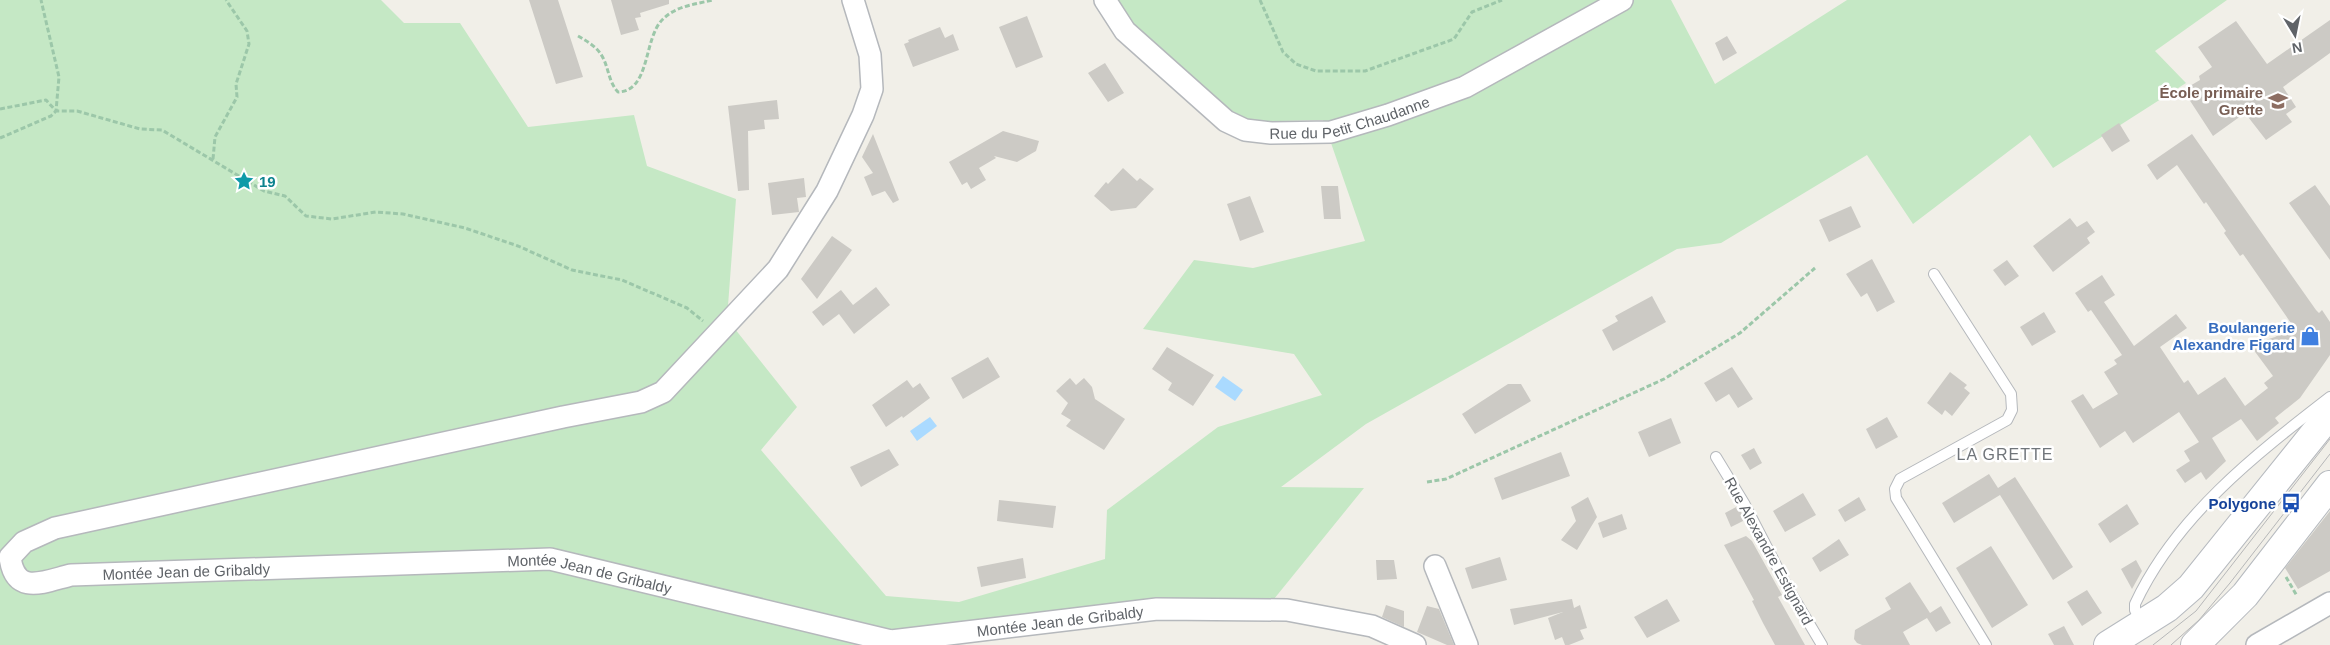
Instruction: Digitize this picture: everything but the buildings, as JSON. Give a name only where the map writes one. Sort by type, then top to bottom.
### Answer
[{"type":"main road","points":[[2108,645],[2140,620],[2167,608],[2191,587],[2330,414]]},
{"type":"main road","points":[[2195,645],[2245,595],[2330,485]]},
{"type":"street","name":"Montée Jean de Gribaldy","points":[[853,0],[870,55],[872,90],[864,115],[826,191],[778,269],[720,334],[663,392],[641,402],[563,417],[55,528],[24,542],[10,557],[12,571],[19,580],[32,584],[71,576],[550,559],[891,641],[1157,609],[1288,610],[1372,626],[1415,645]]},
{"type":"street","name":"Rue du Petit Chaudanne","points":[[1105,0],[1125,31],[1226,121],[1245,130],[1270,133],[1331,132],[1388,115],[1464,87],[1622,0]]},
{"type":"street","points":[[1434,566],[1467,645]]},
{"type":"street","points":[[2257,645],[2330,603]]},
{"type":"street","points":[[2125,645],[2150,627],[2167,608]]},
{"type":"lane","points":[[1934,274],[2011,394],[2012,410],[2007,420],[1900,479],[1894,489],[1896,498],[1986,645]]},
{"type":"lane","points":[[2140,620],[2135,604],[2179,534],[2240,468],[2330,397]]},
{"type":"lane","name":"Rue Alexandre Estignard","points":[[1716,457],[1744,503],[1788,588],[1822,645]]},
{"type":"path","points":[[0,138],[51,116],[56,111],[59,76],[41,0]]},
{"type":"path","points":[[213,159],[215,138],[237,97],[236,84],[249,44],[247,31],[226,0]]},
{"type":"path","points":[[578,36],[590,43],[602,56],[614,88],[618,92],[626,92],[639,82],[655,28],[663,18],[681,8],[713,0]]},
{"type":"path","points":[[1260,0],[1283,52],[1296,64],[1316,71],[1366,71],[1454,39],[1472,12],[1502,0]]},
{"type":"path","points":[[0,109],[46,100],[56,111],[77,111],[140,129],[162,130],[213,159],[239,177],[264,190],[285,196],[306,216],[332,219],[376,212],[403,214],[465,228],[518,246],[572,270],[622,280],[686,308],[720,334]]},
{"type":"path","points":[[1427,482],[1446,480],[1664,379],[1740,333],[1815,268]]},
{"type":"path","points":[[2295,591],[2297,596]]},
{"type":"green space","points":[[0,0],[381,0],[404,23],[460,23],[528,127],[634,115],[647,166],[736,199],[727,319],[797,407],[761,450],[886,596],[959,602],[1105,559],[1107,510],[1218,427],[1322,395],[1294,354],[1143,329],[1194,260],[1253,268],[1365,241],[1323,120],[1237,122],[1124,17],[1113,0],[1671,0],[1715,84],[1847,0],[2227,0],[2155,51],[2186,83],[2053,168],[2030,135],[1913,224],[1867,155],[1721,243],[1677,249],[1366,424],[1281,487],[1364,488],[1274,599],[1121,603],[939,624],[931,645],[0,645]]},
{"type":"water","points":[[1223,376],[1243,390],[1235,401],[1215,387]]},
{"type":"water","points":[[930,417],[937,426],[917,441],[910,431]]},
{"type":"tram line","points":[[2153,645],[2196,611],[2330,439]]},
{"type":"tram line","points":[[2171,645],[2199,620],[2230,583],[2330,454]]},
{"type":"place","name":"École primaire Grette","points":[[2278,101]]},
{"type":"place","name":"19","points":[[244,181]]},
{"type":"place","name":"Boulangerie Alexandre Figard","points":[[2310,336]]},
{"type":"place","name":"Polygone","points":[[2291,503]]},
{"type":"district","name":"LA GRETTE","points":[[2005,454]]}]
